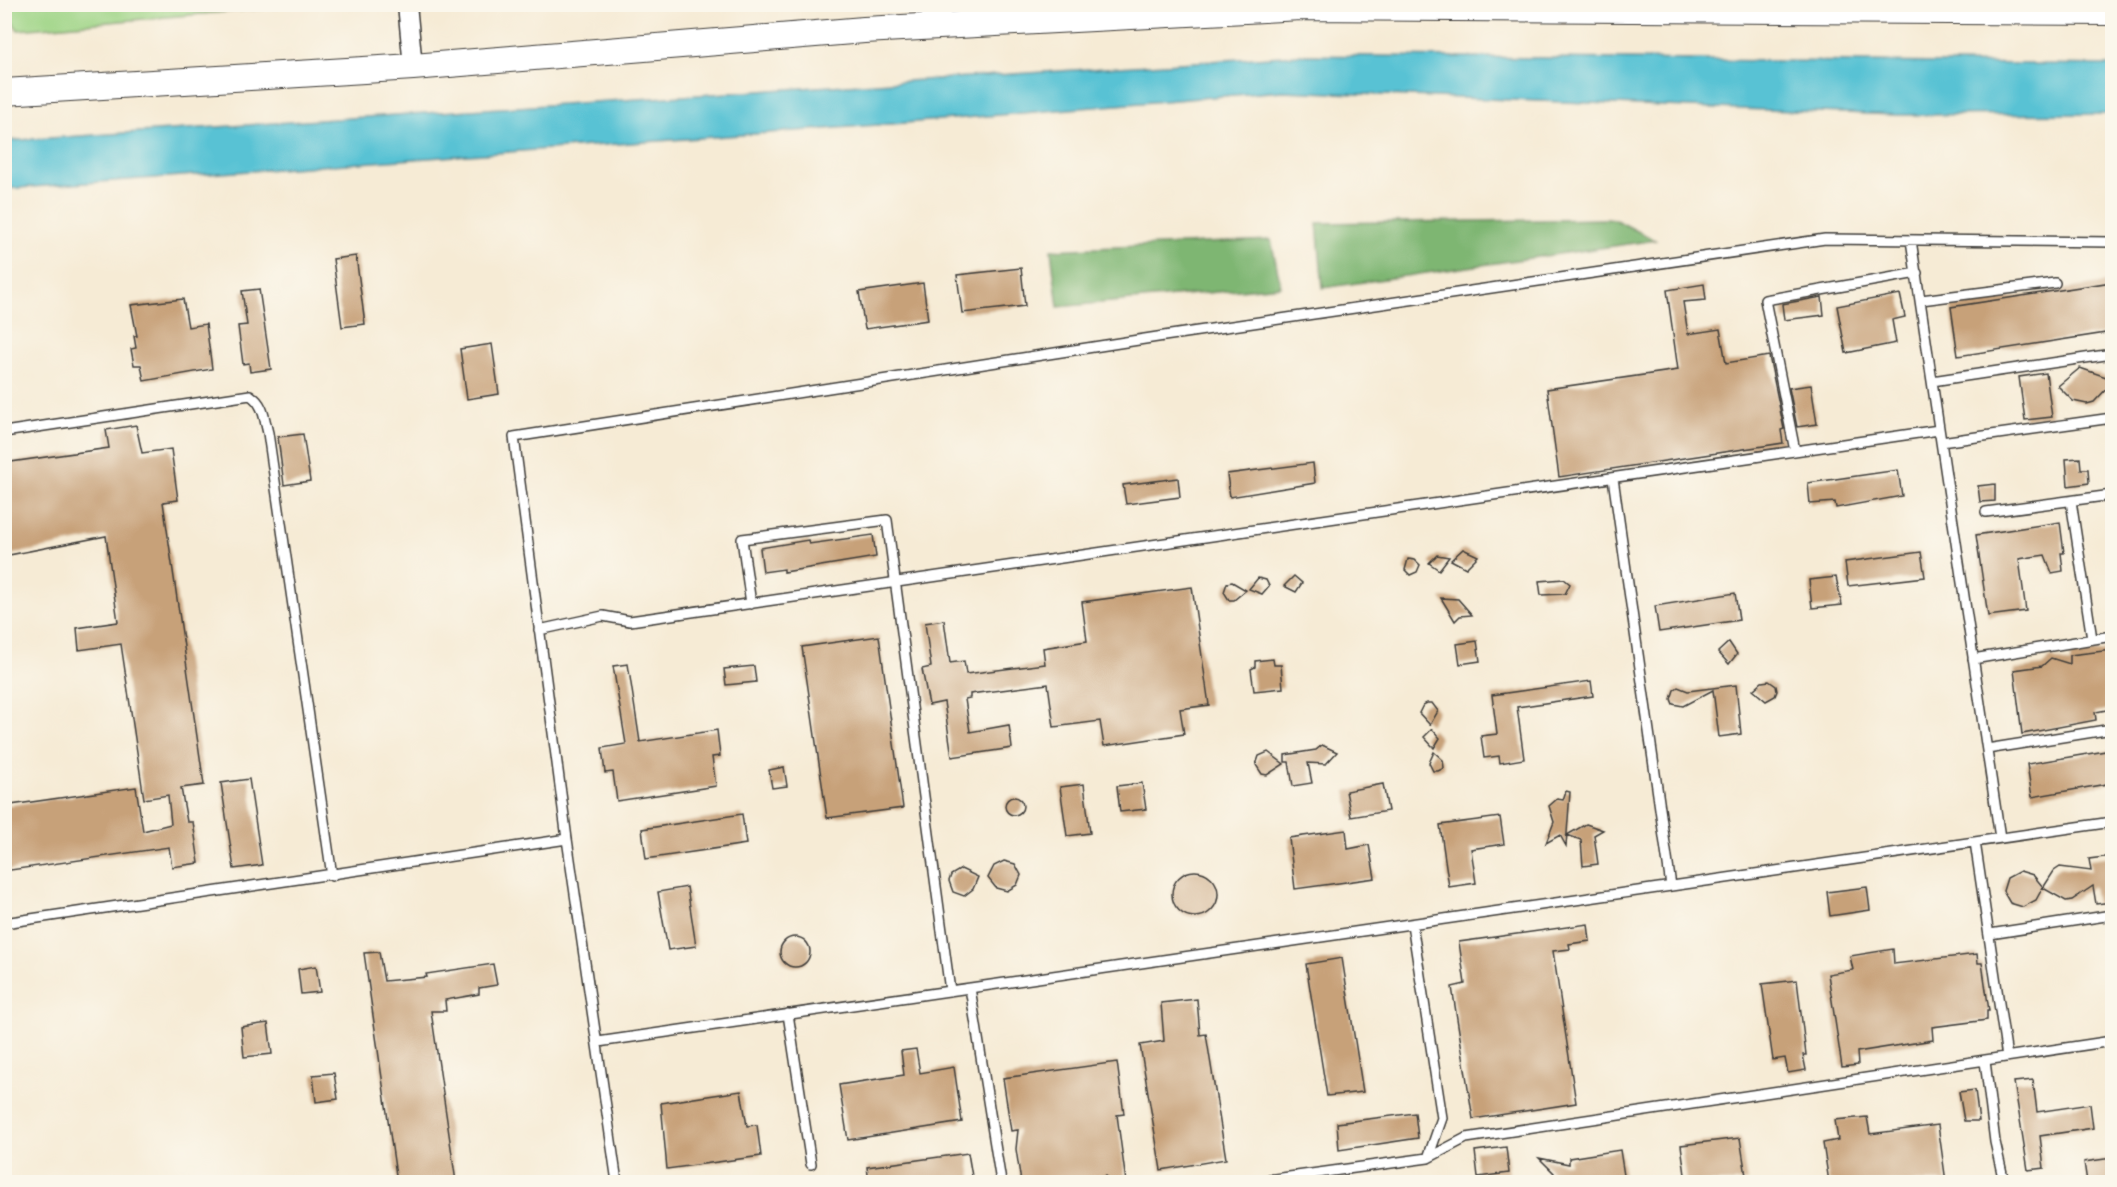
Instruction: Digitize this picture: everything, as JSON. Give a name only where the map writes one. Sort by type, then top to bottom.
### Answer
[{"type":"street","points":[[407,4],[413,67]]},
{"type":"street","points":[[4,92],[413,67],[864,30],[1313,6],[1966,8],[2112,12]]},
{"type":"lane","points":[[617,1182],[567,839],[514,437],[1176,334],[1825,239],[2112,242]]},
{"type":"lane","points":[[1911,240],[2000,838]]},
{"type":"lane","points":[[1795,451],[1765,300],[1917,273]]},
{"type":"lane","points":[[1921,300],[2055,282]]},
{"type":"lane","points":[[1932,381],[2112,354]]},
{"type":"lane","points":[[4,432],[250,395],[262,407],[268,433],[332,876]]},
{"type":"lane","points":[[1941,442],[2112,418]]},
{"type":"lane","points":[[539,630],[603,616],[630,621],[1940,430]]},
{"type":"lane","points":[[1613,478],[1671,886]]},
{"type":"lane","points":[[1986,512],[2112,495]]},
{"type":"lane","points":[[2071,501],[2092,639]]},
{"type":"lane","points":[[750,604],[742,539],[887,520],[950,991]]},
{"type":"lane","points":[[1974,659],[2112,636]]},
{"type":"lane","points":[[1987,749],[2112,729]]},
{"type":"lane","points":[[598,1042],[2112,822]]},
{"type":"lane","points":[[4,922],[332,876],[567,839]]},
{"type":"lane","points":[[1975,842],[2007,1057]]},
{"type":"lane","points":[[1990,934],[2112,915]]},
{"type":"lane","points":[[1412,924],[1442,1118],[1428,1158]]},
{"type":"lane","points":[[970,988],[1001,1182]]},
{"type":"lane","points":[[788,1014],[811,1164]]},
{"type":"lane","points":[[1252,1182],[1428,1158],[1466,1138],[2112,1041]]},
{"type":"lane","points":[[1985,1061],[1995,1142],[2004,1182]]},
{"type":"green space","points":[[5,4],[281,5],[281,7],[18,30],[5,11]]},
{"type":"green space","points":[[1614,219],[1655,240],[1323,288],[1317,223]]},
{"type":"green space","points":[[1271,240],[1281,286],[1058,307],[1051,250]]},
{"type":"water","points":[[1299,55],[2112,65],[2112,114],[1896,115],[1282,91],[905,123],[5,189],[5,141]]},
{"type":"building","points":[[356,256],[365,324],[342,327],[333,259]]},
{"type":"building","points":[[1021,268],[1025,306],[962,313],[957,275]]},
{"type":"building","points":[[2112,282],[2112,332],[1958,356],[1951,307]]},
{"type":"building","points":[[923,283],[928,320],[865,329],[859,292]]},
{"type":"building","points":[[1704,284],[1706,300],[1683,302],[1688,334],[1720,329],[1726,363],[1769,356],[1784,429],[1781,430],[1783,443],[1559,477],[1547,389],[1678,370],[1667,290]]},
{"type":"building","points":[[259,289],[271,369],[250,372],[249,363],[243,364],[238,326],[247,325],[242,291]]},
{"type":"building","points":[[1900,294],[1905,317],[1892,320],[1896,343],[1846,353],[1837,306]]},
{"type":"building","points":[[1822,297],[1824,315],[1784,320],[1782,304]]},
{"type":"building","points":[[183,299],[188,327],[206,324],[212,369],[144,381],[141,365],[134,365],[131,349],[136,348],[134,336],[137,336],[131,305]]},
{"type":"building","points":[[492,344],[499,394],[467,399],[460,349]]},
{"type":"building","points":[[2080,368],[2112,379],[2112,383],[2094,402],[2087,404],[2073,401],[2058,386]]},
{"type":"building","points":[[2046,373],[2052,417],[2025,420],[2019,377]]},
{"type":"building","points":[[1811,385],[1817,424],[1797,427],[1789,388]]},
{"type":"building","points":[[136,425],[142,453],[171,449],[178,500],[163,502],[204,785],[181,788],[187,822],[193,822],[199,863],[172,867],[169,847],[4,871],[4,806],[136,787],[143,831],[171,824],[168,795],[144,799],[121,644],[79,650],[77,628],[118,622],[106,536],[4,556],[4,463],[109,448],[106,430]]},
{"type":"building","points":[[303,434],[310,481],[284,485],[278,437]]},
{"type":"building","points":[[2080,458],[2081,469],[2088,469],[2089,483],[2068,486],[2066,459]]},
{"type":"building","points":[[1313,463],[1315,483],[1230,497],[1227,474]]},
{"type":"building","points":[[1898,470],[1902,496],[1836,508],[1835,502],[1810,504],[1808,483]]},
{"type":"building","points":[[1178,478],[1180,497],[1126,504],[1123,485]]},
{"type":"building","points":[[1995,484],[1995,501],[1980,502],[1978,486]]},
{"type":"building","points":[[2060,522],[2064,553],[2061,553],[2063,571],[2052,573],[2045,555],[2019,559],[2026,611],[1988,616],[1976,535]]},
{"type":"building","points":[[873,535],[876,557],[784,572],[784,569],[763,572],[760,548],[808,540],[809,544]]},
{"type":"building","points":[[1463,549],[1478,556],[1466,568],[1451,560]]},
{"type":"building","points":[[1921,552],[1925,577],[1848,586],[1845,562]]},
{"type":"building","points":[[1437,555],[1449,557],[1439,570],[1429,563]]},
{"type":"building","points":[[1408,559],[1415,560],[1420,565],[1417,572],[1410,575],[1405,570]]},
{"type":"building","points":[[1294,576],[1302,583],[1296,592],[1284,586]]},
{"type":"building","points":[[1836,577],[1842,605],[1812,608],[1809,580]]},
{"type":"building","points":[[1258,578],[1266,580],[1269,586],[1262,594],[1249,589]]},
{"type":"building","points":[[1564,579],[1570,584],[1565,594],[1541,595],[1539,581]]},
{"type":"building","points":[[1232,582],[1246,590],[1234,600],[1229,600],[1224,592],[1227,583]]},
{"type":"building","points":[[1192,587],[1209,705],[1180,709],[1184,734],[1104,746],[1100,721],[1054,727],[1048,684],[970,694],[970,698],[965,699],[970,732],[1009,725],[1012,748],[952,757],[944,702],[929,705],[922,669],[931,667],[925,623],[944,620],[950,663],[964,661],[966,674],[1045,664],[1043,648],[1087,641],[1082,602]]},
{"type":"building","points":[[1735,593],[1739,620],[1659,632],[1655,606]]},
{"type":"building","points":[[1441,598],[1458,599],[1472,615],[1460,616],[1455,621]]},
{"type":"building","points":[[879,636],[903,808],[827,818],[802,647]]},
{"type":"building","points":[[1477,641],[1480,661],[1460,664],[1457,644]]},
{"type":"building","points":[[1729,642],[1737,654],[1729,664],[1718,652]]},
{"type":"building","points":[[2112,650],[2112,709],[2095,712],[2096,720],[2022,734],[2014,670],[2042,666],[2051,658],[2070,664],[2070,655]]},
{"type":"building","points":[[1273,659],[1274,665],[1281,665],[1283,688],[1254,691],[1251,669],[1255,667],[1255,661]]},
{"type":"building","points":[[628,664],[640,742],[717,730],[720,756],[712,757],[716,786],[617,801],[613,772],[605,773],[602,748],[626,744],[613,666]]},
{"type":"building","points":[[754,666],[756,682],[726,685],[724,669]]},
{"type":"building","points":[[1591,681],[1593,696],[1517,707],[1524,759],[1500,763],[1499,756],[1484,758],[1481,736],[1497,734],[1492,695]]},
{"type":"building","points":[[1769,681],[1776,686],[1777,691],[1775,696],[1766,701],[1753,690],[1762,682]]},
{"type":"building","points":[[1736,685],[1741,734],[1719,737],[1713,690],[1683,706],[1673,704],[1671,699],[1674,690],[1678,687],[1688,691]]},
{"type":"building","points":[[1432,703],[1438,711],[1430,725],[1419,713],[1423,705]]},
{"type":"building","points":[[1432,729],[1440,738],[1434,748],[1424,737]]},
{"type":"building","points":[[1322,745],[1337,752],[1326,764],[1308,763],[1312,783],[1293,786],[1289,762],[1285,762],[1285,755],[1316,750]]},
{"type":"building","points":[[2112,750],[2112,783],[2032,797],[2027,764]]},
{"type":"building","points":[[1268,752],[1284,764],[1267,775],[1262,774],[1256,765],[1259,756]]},
{"type":"building","points":[[1434,752],[1443,760],[1444,768],[1438,771],[1433,771],[1429,763]]},
{"type":"building","points":[[784,767],[787,786],[772,788],[769,770]]},
{"type":"building","points":[[249,779],[262,865],[234,869],[221,783]]},
{"type":"building","points":[[1142,783],[1146,809],[1120,812],[1117,786]]},
{"type":"building","points":[[1084,784],[1090,833],[1067,836],[1060,787]]},
{"type":"building","points":[[1383,784],[1388,811],[1351,817],[1346,791]]},
{"type":"building","points":[[1566,791],[1570,792],[1566,846],[1560,835],[1546,843],[1554,822],[1549,806],[1557,799],[1563,800]]},
{"type":"building","points":[[1014,797],[1020,800],[1023,806],[1020,812],[1014,815],[1008,812],[1005,806],[1008,800]]},
{"type":"building","points":[[742,814],[746,844],[646,859],[642,829]]},
{"type":"building","points":[[1500,817],[1504,844],[1471,849],[1476,883],[1449,887],[1440,825]]},
{"type":"building","points":[[1586,824],[1603,830],[1594,835],[1598,864],[1583,866],[1581,840],[1567,835]]},
{"type":"building","points":[[1346,830],[1348,849],[1369,845],[1375,878],[1295,889],[1289,838]]},
{"type":"building","points":[[2112,856],[2112,902],[2096,904],[2093,886],[2072,900],[2066,901],[2043,888],[2054,871],[2060,867],[2091,871],[2089,859]]},
{"type":"building","points":[[1004,861],[1015,864],[1021,875],[1017,885],[1007,891],[996,888],[988,878],[994,866]]},
{"type":"building","points":[[961,869],[978,877],[973,889],[964,896],[953,892],[949,881],[951,875]]},
{"type":"building","points":[[1195,871],[1211,878],[1218,894],[1211,910],[1195,917],[1179,910],[1172,894],[1179,878]]},
{"type":"building","points":[[2020,871],[2033,875],[2043,887],[2036,900],[2023,907],[2010,903],[2003,891],[2007,878]]},
{"type":"building","points":[[687,887],[696,946],[668,950],[658,892]]},
{"type":"building","points":[[1867,887],[1870,910],[1830,916],[1827,892]]},
{"type":"building","points":[[1588,924],[1590,941],[1569,944],[1570,949],[1553,951],[1576,1103],[1473,1119],[1452,987],[1465,984],[1459,942]]},
{"type":"building","points":[[795,937],[806,941],[810,952],[806,963],[795,967],[784,963],[780,952],[784,941]]},
{"type":"building","points":[[1893,949],[1894,964],[1977,954],[1978,963],[1982,963],[1989,1011],[1987,1011],[1987,1020],[1932,1027],[1933,1040],[1857,1052],[1858,1065],[1842,1067],[1828,974],[1853,970],[1850,956]]},
{"type":"building","points":[[379,952],[384,981],[427,977],[426,974],[493,964],[497,985],[479,988],[479,994],[445,1000],[446,1011],[431,1011],[456,1182],[397,1182],[364,953]]},
{"type":"building","points":[[1342,958],[1363,1092],[1327,1096],[1306,964]]},
{"type":"building","points":[[316,966],[320,992],[301,994],[298,969]]},
{"type":"building","points":[[1797,980],[1806,1070],[1788,1073],[1785,1058],[1773,1060],[1762,984]]},
{"type":"building","points":[[1197,999],[1200,1035],[1206,1034],[1226,1159],[1161,1170],[1140,1045],[1164,1041],[1161,1003]]},
{"type":"building","points":[[268,1023],[272,1054],[244,1057],[241,1027]]},
{"type":"building","points":[[916,1049],[920,1073],[954,1067],[962,1122],[848,1140],[839,1085],[904,1075],[901,1051]]},
{"type":"building","points":[[1117,1062],[1124,1114],[1117,1115],[1126,1182],[1107,1182],[1106,1176],[1063,1182],[1021,1182],[1016,1149],[1018,1130],[1011,1131],[1003,1078]]},
{"type":"building","points":[[334,1073],[338,1099],[316,1102],[313,1075]]},
{"type":"building","points":[[2033,1080],[2037,1112],[2090,1104],[2093,1128],[2040,1136],[2044,1168],[2028,1170],[2014,1082]]},
{"type":"building","points":[[1975,1090],[1979,1121],[1964,1121],[1959,1092]]},
{"type":"building","points":[[741,1091],[747,1126],[757,1125],[761,1156],[667,1169],[661,1103]]},
{"type":"building","points":[[1415,1113],[1418,1138],[1339,1150],[1337,1123]]},
{"type":"building","points":[[1867,1117],[1870,1134],[1938,1125],[1946,1182],[1829,1182],[1823,1143],[1838,1140],[1835,1120]]},
{"type":"building","points":[[1740,1138],[1747,1182],[1686,1182],[1681,1145]]},
{"type":"building","points":[[1506,1147],[1509,1173],[1478,1177],[1475,1151]]},
{"type":"building","points":[[1620,1150],[1625,1182],[1549,1182],[1554,1173],[1539,1158],[1569,1164],[1569,1158]]},
{"type":"building","points":[[968,1153],[973,1182],[869,1182],[867,1167]]},
{"type":"building","points":[[2112,1158],[2112,1182],[2087,1182],[2084,1162]]}]
